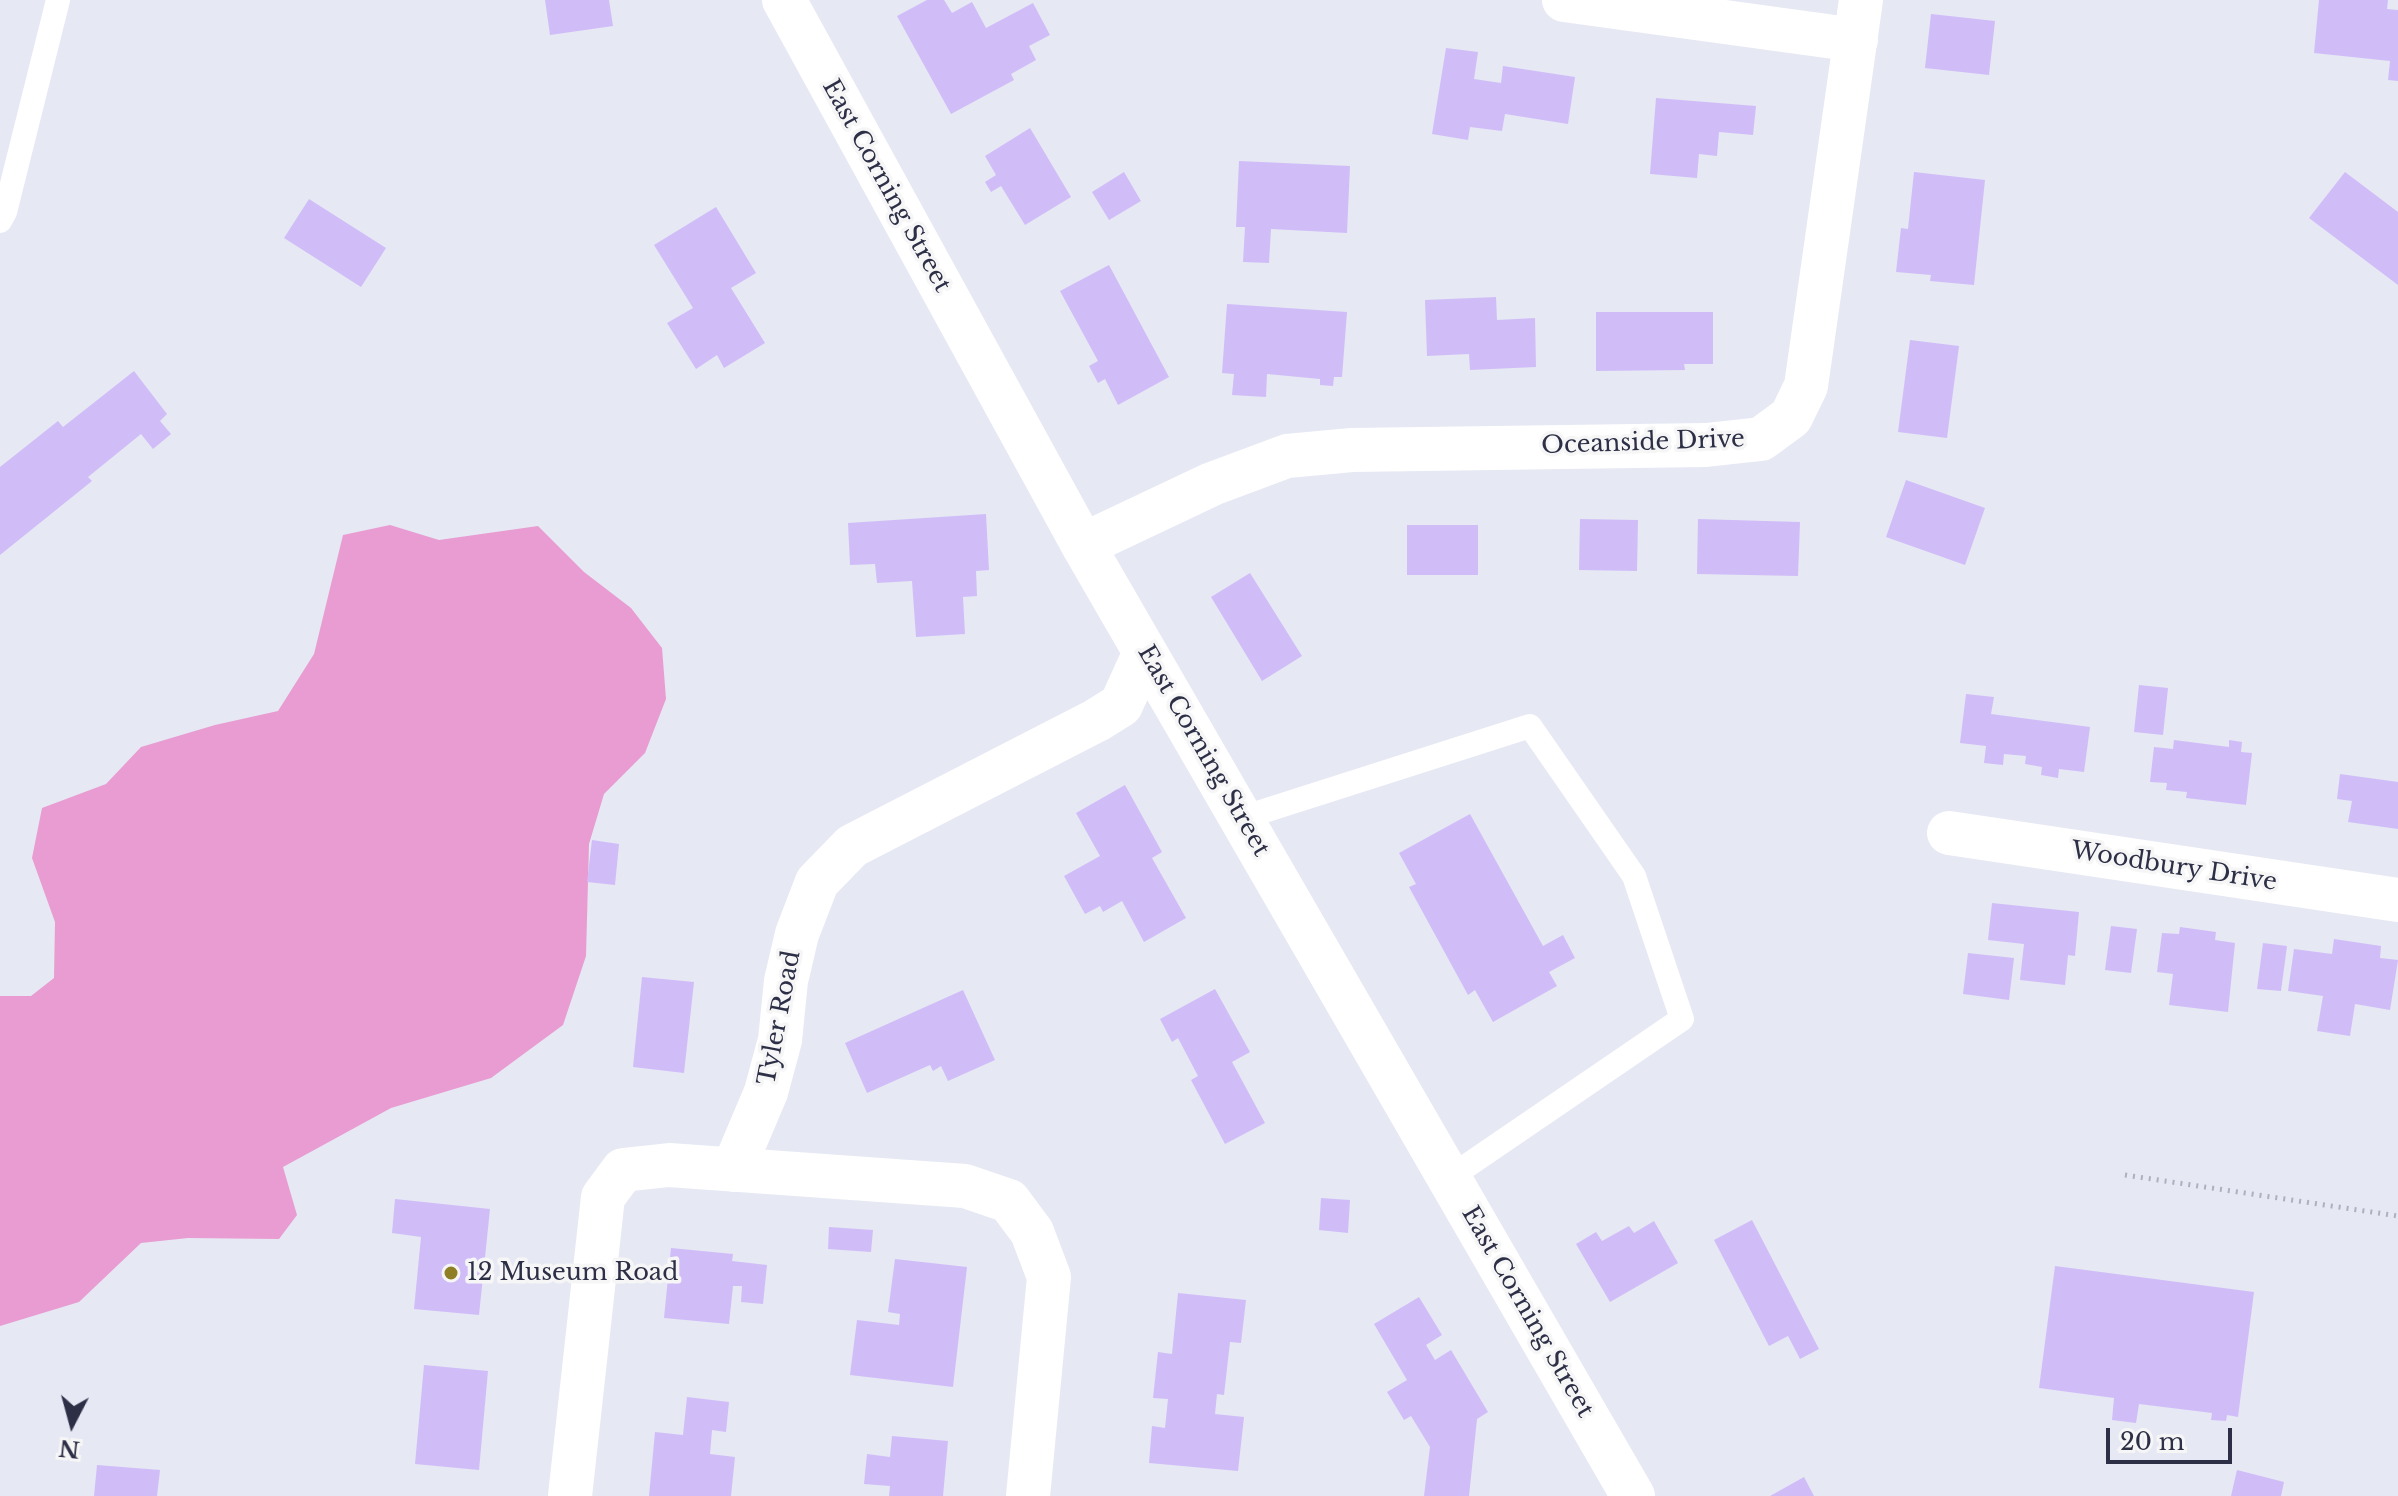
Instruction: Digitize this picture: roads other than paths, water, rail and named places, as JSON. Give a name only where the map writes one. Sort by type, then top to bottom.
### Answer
[{"type":"street","name":"East Corning Street","points":[[784,0],[1083,545],[1633,1496]]},
{"type":"street","points":[[1564,0],[1858,20]]},
{"type":"street","name":"Oceanside Drive","points":[[1083,545],[1212,484],[1287,456],[1352,450],[1706,445],[1761,439],[1791,417],[1806,386],[1858,20]]},
{"type":"street","name":"Tyler Road","points":[[733,1170],[766,1092],[780,1040],[786,981],[797,934],[817,882],[852,846],[1121,705],[1145,652]]},
{"type":"street","name":"Woodbury Drive","points":[[1949,833],[2398,900]]},
{"type":"street","points":[[570,1496],[603,1197],[623,1170],[669,1165],[965,1186],[1009,1201],[1032,1232],[1049,1277],[1028,1496]]},
{"type":"lane","points":[[0,221],[9,197],[58,0]]},
{"type":"lane","points":[[1242,818],[1530,726],[1634,876],[1682,1019],[1449,1178]]},
{"type":"place","name":"12 Museum Road","points":[[451,1273]]}]
